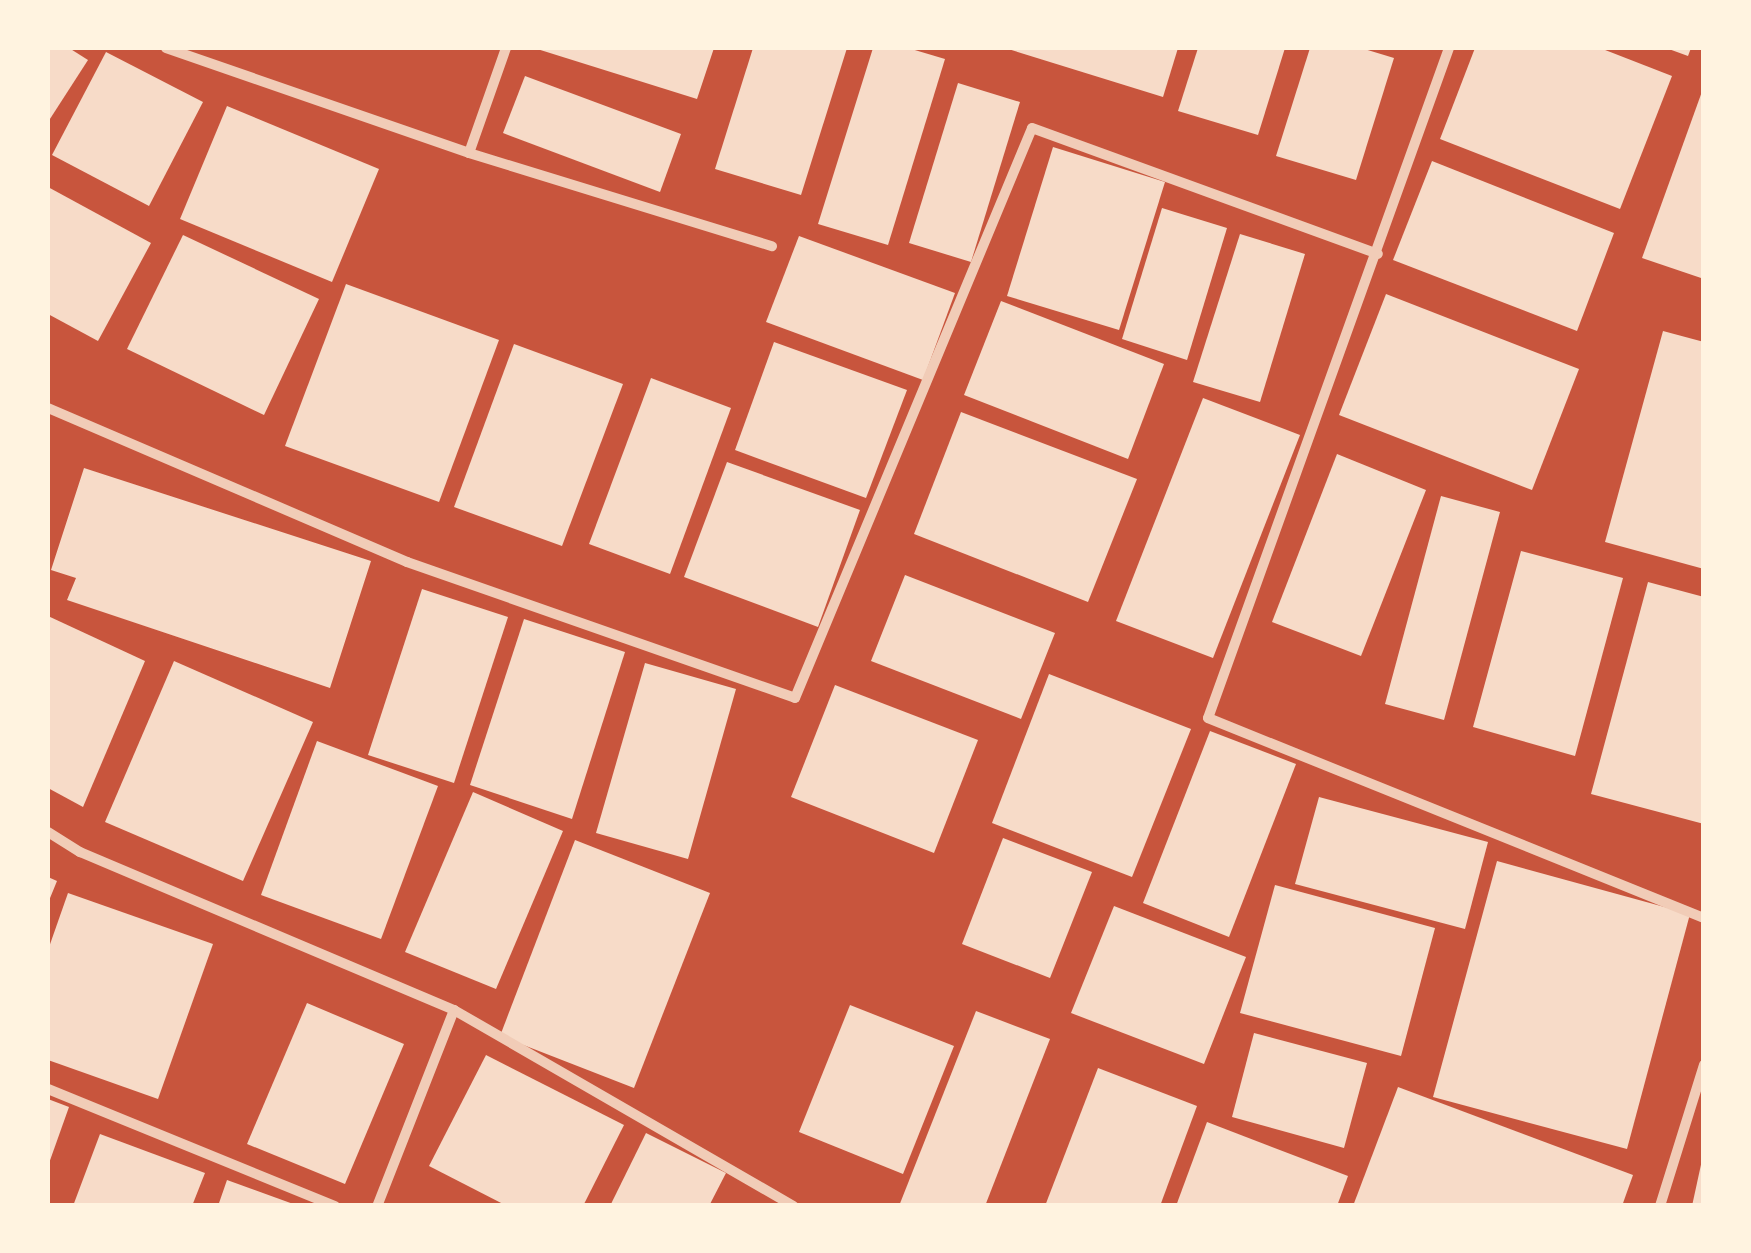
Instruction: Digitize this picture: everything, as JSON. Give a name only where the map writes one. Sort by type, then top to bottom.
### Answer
[{"type":"street","points":[[166,48],[470,153],[772,246]]},
{"type":"street","points":[[470,153],[506,48]]},
{"type":"street","points":[[1449,48],[1208,718],[1704,918]]},
{"type":"street","points":[[48,408],[407,562],[795,698],[1032,128],[1378,254]]},
{"type":"street","points":[[48,832],[80,852],[454,1010],[793,1206]]},
{"type":"street","points":[[377,1206],[454,1010]]},
{"type":"street","points":[[1660,1206],[1704,1065]]},
{"type":"street","points":[[48,1089],[334,1206]]},
{"type":"building","points":[[48,48],[69,48],[88,60],[48,122]]},
{"type":"building","points":[[534,48],[714,48],[697,99]]},
{"type":"building","points":[[753,48],[847,48],[801,195],[715,169]]},
{"type":"building","points":[[873,48],[908,48],[945,59],[888,245],[818,224]]},
{"type":"building","points":[[1005,48],[1178,48],[1163,97]]},
{"type":"building","points":[[1198,48],[1285,48],[1258,135],[1178,111]]},
{"type":"building","points":[[1310,48],[1361,48],[1394,58],[1356,180],[1276,156]]},
{"type":"building","points":[[1475,48],[1600,48],[1672,76],[1620,209],[1440,139]]},
{"type":"building","points":[[1666,48],[1691,48],[1688,56]]},
{"type":"building","points":[[106,52],[203,102],[149,206],[52,155]]},
{"type":"building","points":[[525,76],[681,134],[660,192],[503,133]]},
{"type":"building","points":[[958,83],[1020,102],[971,262],[909,243]]},
{"type":"building","points":[[1704,86],[1704,279],[1642,258]]},
{"type":"building","points":[[227,106],[379,169],[332,282],[180,219]]},
{"type":"building","points":[[1053,147],[1165,182],[1119,330],[1007,296]]},
{"type":"building","points":[[1432,161],[1614,233],[1577,331],[1393,260]]},
{"type":"building","points":[[48,187],[151,243],[98,341],[48,314]]},
{"type":"building","points":[[1162,208],[1227,228],[1187,360],[1122,339]]},
{"type":"building","points":[[1240,234],[1305,254],[1260,402],[1193,382]]},
{"type":"building","points":[[183,235],[319,299],[264,415],[127,349]]},
{"type":"building","points":[[799,236],[955,293],[923,380],[766,322]]},
{"type":"building","points":[[346,284],[499,340],[439,502],[285,446]]},
{"type":"building","points":[[1386,294],[1579,369],[1532,490],[1339,415]]},
{"type":"building","points":[[1001,301],[1164,364],[1128,459],[964,395]]},
{"type":"building","points":[[1663,331],[1704,342],[1704,569],[1605,542]]},
{"type":"building","points":[[774,342],[907,390],[866,498],[735,450]]},
{"type":"building","points":[[514,344],[623,384],[562,546],[454,507]]},
{"type":"building","points":[[651,378],[731,408],[670,574],[589,544]]},
{"type":"building","points":[[1203,398],[1300,435],[1213,658],[1116,621]]},
{"type":"building","points":[[961,412],[1137,479],[1088,602],[914,534]]},
{"type":"building","points":[[1337,454],[1426,490],[1361,656],[1272,622]]},
{"type":"building","points":[[727,462],[860,510],[818,627],[684,577]]},
{"type":"building","points":[[84,468],[371,561],[330,688],[67,600],[76,578],[51,570]]},
{"type":"building","points":[[1441,496],[1500,512],[1444,720],[1385,704]]},
{"type":"building","points":[[1521,551],[1623,578],[1575,756],[1473,727]]},
{"type":"building","points":[[905,575],[1055,633],[1021,719],[871,661]]},
{"type":"building","points":[[1648,582],[1704,597],[1704,824],[1591,794]]},
{"type":"building","points":[[422,589],[508,617],[454,783],[368,755]]},
{"type":"building","points":[[48,616],[145,661],[83,807],[48,788]]},
{"type":"building","points":[[524,619],[625,652],[572,819],[470,785]]},
{"type":"building","points":[[174,661],[313,722],[243,881],[105,822]]},
{"type":"building","points":[[645,663],[736,689],[688,859],[596,833]]},
{"type":"building","points":[[1049,674],[1191,729],[1132,877],[992,823]]},
{"type":"building","points":[[835,685],[978,740],[934,853],[791,797]]},
{"type":"building","points":[[1210,731],[1296,764],[1229,937],[1143,903]]},
{"type":"building","points":[[317,741],[438,786],[381,939],[261,895]]},
{"type":"building","points":[[473,792],[563,831],[496,989],[405,952]]},
{"type":"building","points":[[1319,797],[1488,842],[1465,929],[1295,884]]},
{"type":"building","points":[[1003,838],[1092,872],[1050,978],[962,944]]},
{"type":"building","points":[[575,840],[710,893],[634,1088],[500,1036]]},
{"type":"building","points":[[1497,861],[1690,914],[1627,1149],[1433,1097]]},
{"type":"building","points":[[48,877],[57,881],[48,903]]},
{"type":"building","points":[[1275,885],[1435,928],[1401,1056],[1240,1013]]},
{"type":"building","points":[[68,893],[213,944],[158,1099],[48,1060],[48,950]]},
{"type":"building","points":[[1114,906],[1246,957],[1204,1064],[1071,1013]]},
{"type":"building","points":[[307,1003],[404,1044],[345,1184],[247,1144]]},
{"type":"building","points":[[850,1005],[954,1046],[903,1174],[799,1132]]},
{"type":"building","points":[[976,1011],[1050,1039],[985,1206],[899,1206]]},
{"type":"building","points":[[1254,1033],[1367,1063],[1344,1148],[1232,1117]]},
{"type":"building","points":[[486,1055],[624,1125],[583,1206],[507,1206],[429,1166]]},
{"type":"building","points":[[1098,1068],[1197,1106],[1160,1206],[1045,1206]]},
{"type":"building","points":[[1398,1087],[1633,1175],[1622,1206],[1353,1206]]},
{"type":"building","points":[[48,1099],[69,1107],[48,1166]]},
{"type":"building","points":[[1207,1122],[1348,1176],[1337,1206],[1176,1206]]},
{"type":"building","points":[[646,1133],[726,1173],[709,1206],[610,1206]]},
{"type":"building","points":[[100,1134],[205,1173],[192,1206],[73,1206]]},
{"type":"building","points":[[1702,1160],[1704,1206],[1692,1206]]},
{"type":"building","points":[[227,1180],[296,1205],[296,1206],[218,1206]]}]
